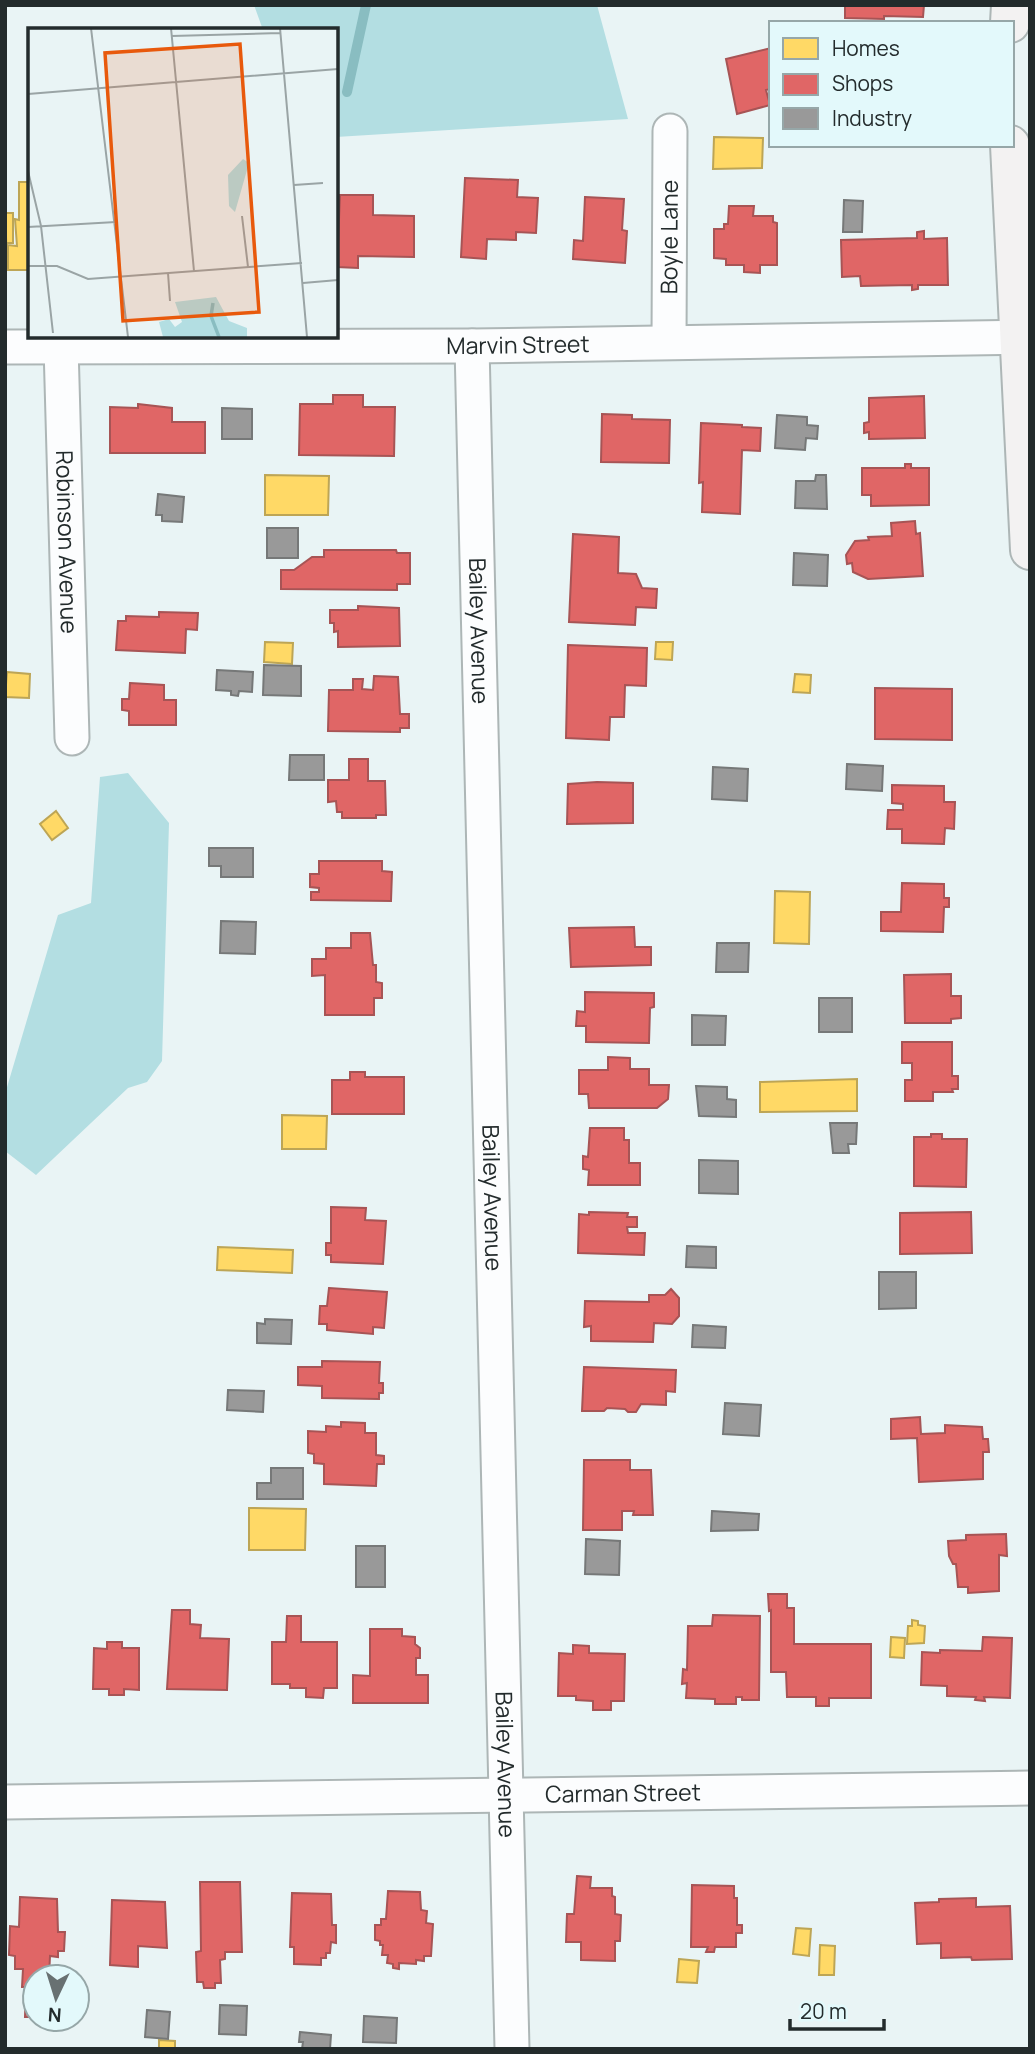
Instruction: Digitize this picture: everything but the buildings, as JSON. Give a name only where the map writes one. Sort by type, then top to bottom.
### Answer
[{"type":"street","name":"Boyle Lane","points":[[668,342],[670,131]]},
{"type":"street","points":[[1010,147],[1025,337],[1030,550]]},
{"type":"street","name":"Marvin Street","points":[[5,346],[472,346],[1025,337]]},
{"type":"street","name":"Robinson Avenue","points":[[61,346],[72,738]]},
{"type":"street","name":"Bailey Avenue","points":[[472,346],[512,2049]]},
{"type":"street","name":"Carman Street","points":[[5,1802],[1030,1788]]},
{"type":"shaded area","points":[[254,5],[597,5],[628,119],[338,137],[338,28],[262,28]]},
{"type":"shaded area","points":[[128,773],[169,823],[162,1061],[147,1082],[128,1088],[36,1175],[5,1151],[5,1094],[58,915],[91,903],[100,777]]},
{"type":"waterway","points":[[347,92],[366,5]]}]
